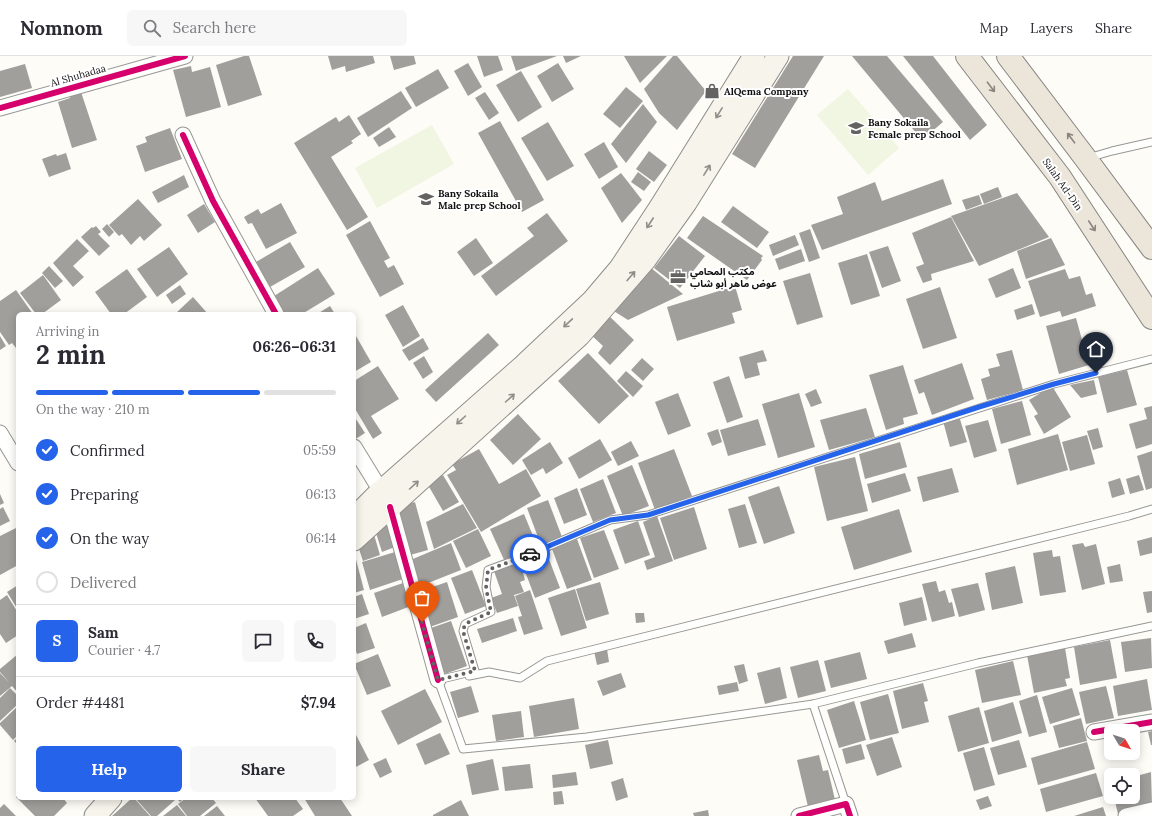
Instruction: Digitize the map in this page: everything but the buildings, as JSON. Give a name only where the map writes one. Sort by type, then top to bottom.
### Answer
[{"type":"highway","name":"Salah Ad-Din","points":[[967,56],[1060,177],[1152,318]]},
{"type":"highway","points":[[1008,56],[1152,248]]},
{"type":"main road","points":[[356,537],[386,499],[524,364],[592,301],[620,268],[660,207],[754,56]]},
{"type":"main road","points":[[356,517],[386,499],[579,336],[646,259],[686,203],[778,56]]},
{"type":"main road","points":[[83,816],[96,800]]},
{"type":"main road","points":[[95,816],[109,800]]},
{"type":"street","name":"Al Shuhadaa","points":[[0,108],[185,56]]},
{"type":"street","points":[[183,136],[213,201],[275,312]]},
{"type":"street","points":[[0,433],[16,460]]},
{"type":"street","points":[[356,450],[386,499],[438,681]]},
{"type":"street","points":[[1094,732],[1152,722]]},
{"type":"street","points":[[799,816],[848,810]]},
{"type":"street","points":[[1126,816],[1152,810]]},
{"type":"lane","points":[[1086,159],[1112,151],[1152,142]]},
{"type":"lane","points":[[438,681],[475,671],[463,631],[465,624],[491,612],[486,588],[488,570],[526,556],[610,520],[648,515],[1054,384],[1152,359]]},
{"type":"lane","points":[[438,681],[489,672],[520,678],[547,661],[1152,509]]},
{"type":"lane","points":[[438,681],[463,749],[587,737],[813,704],[978,662],[1152,626]]},
{"type":"lane","points":[[813,704],[848,810]]},
{"type":"green space","points":[[848,89],[899,148],[868,175],[817,115]]},
{"type":"green space","points":[[432,125],[454,164],[377,208],[355,168]]},
{"type":"cycle path","points":[[0,108],[185,56]]},
{"type":"cycle path","points":[[183,135],[213,201],[275,312]]},
{"type":"cycle path","points":[[390,507],[438,680]]},
{"type":"cycle path","points":[[1094,732],[1152,722]]},
{"type":"cycle path","points":[[799,816],[846,804],[850,816]]},
{"type":"way so far","points":[[422,622],[438,680],[475,671],[463,631],[465,624],[491,612],[486,588],[488,570],[530,554]]},
{"type":"place","name":"AlQema Company","points":[[712,91]]},
{"type":"place","name":"Bany Sokaila Female prep School","points":[[856,128]]},
{"type":"place","name":"Bany Sokaila Male prep School","points":[[426,199]]},
{"type":"place","name":"مكتب المحامي عوض ماهر أبو شاب","points":[[678,277]]},
{"type":"route","points":[[530,554],[610,520],[648,515],[979,407],[1096,373]]}]
